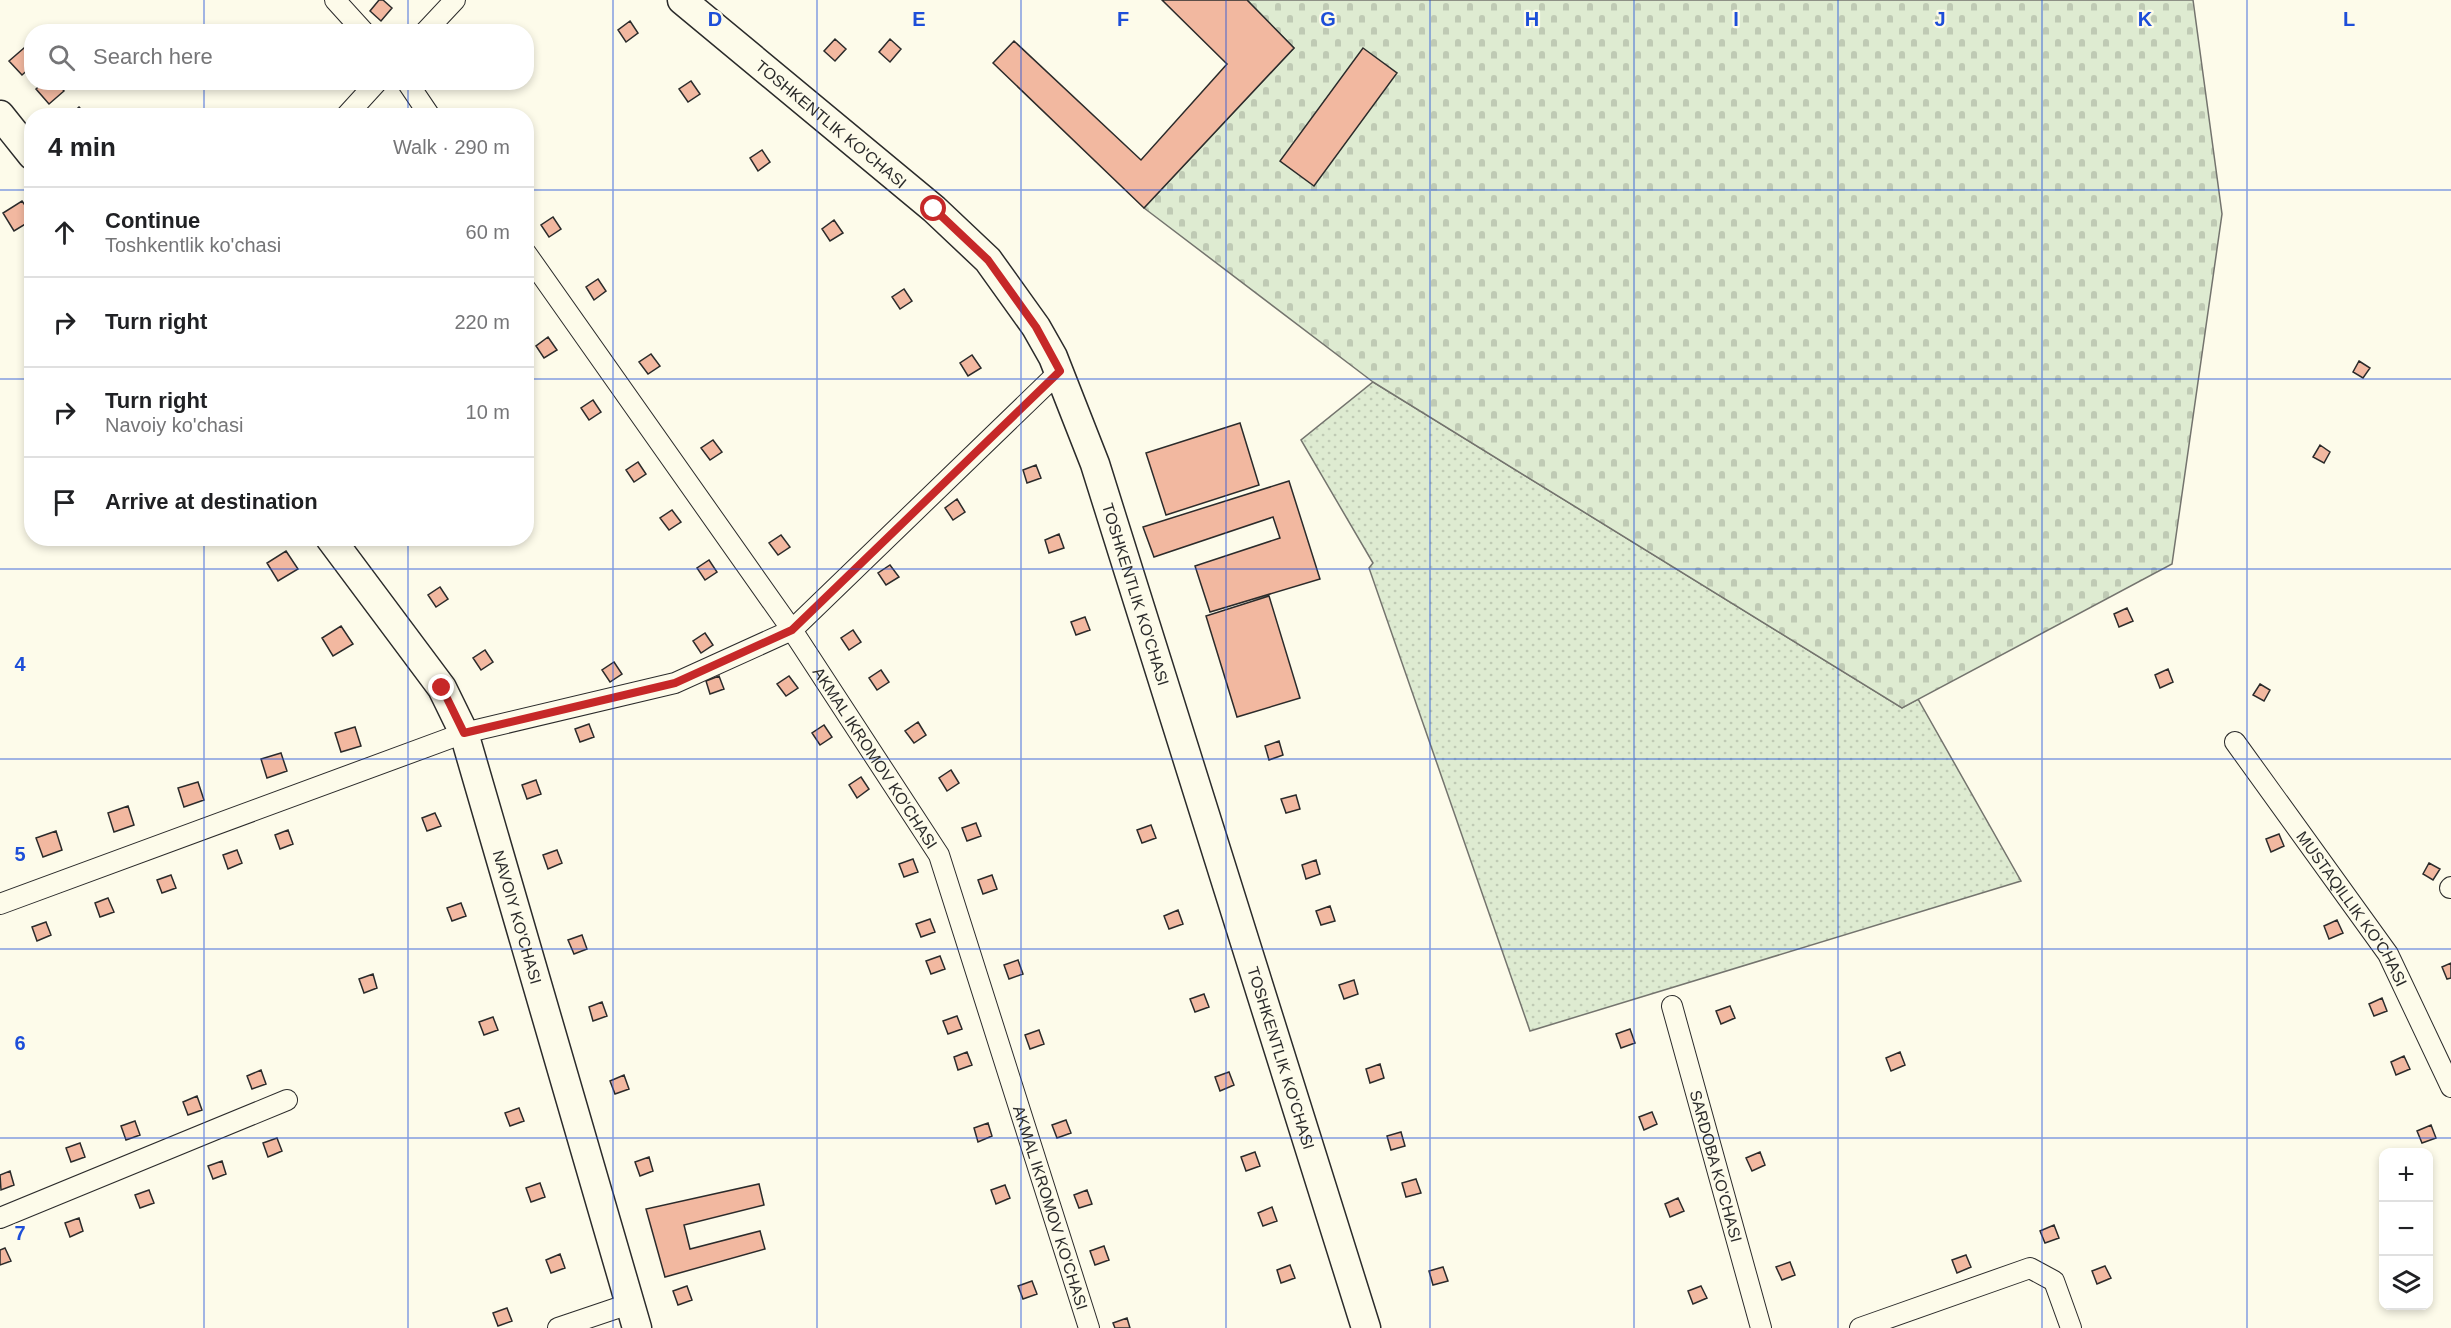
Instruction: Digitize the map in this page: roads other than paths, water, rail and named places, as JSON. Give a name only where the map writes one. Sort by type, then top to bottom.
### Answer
[{"type":"main road","name":"TOSHKENTLIK KO'CHASI","points":[[682,0],[916,194],[988,260],[1036,327],[1060,371],[1095,464],[1366,1328]]},
{"type":"main road","points":[[0,115],[24,144]]},
{"type":"main road","name":"NAVOIY KO'CHASI","points":[[336,546],[442,688],[464,733],[633,1316]]},
{"type":"street","points":[[335,0],[357,24]]},
{"type":"street","points":[[432,24],[455,0]]},
{"type":"street","points":[[353,108],[370,90]]},
{"type":"street","points":[[412,90],[424,108]]},
{"type":"street","name":"AKMAL IKROMOV KO'CHASI","points":[[534,264],[792,630],[939,855],[1089,1328]]},
{"type":"street","points":[[0,904],[464,733],[675,683],[792,630],[1060,371]]},
{"type":"street","name":"MUSTAQILLIK KO'CHASI","points":[[2235,742],[2388,954],[2451,1087]]},
{"type":"street","name":"SARDOBA KO'CHASI","points":[[1672,1006],[1761,1328]]},
{"type":"street","points":[[0,1218],[287,1100]]},
{"type":"street","points":[[1860,1328],[2030,1268],[2054,1281],[2071,1328]]},
{"type":"street","points":[[558,1328],[633,1316]]}]
